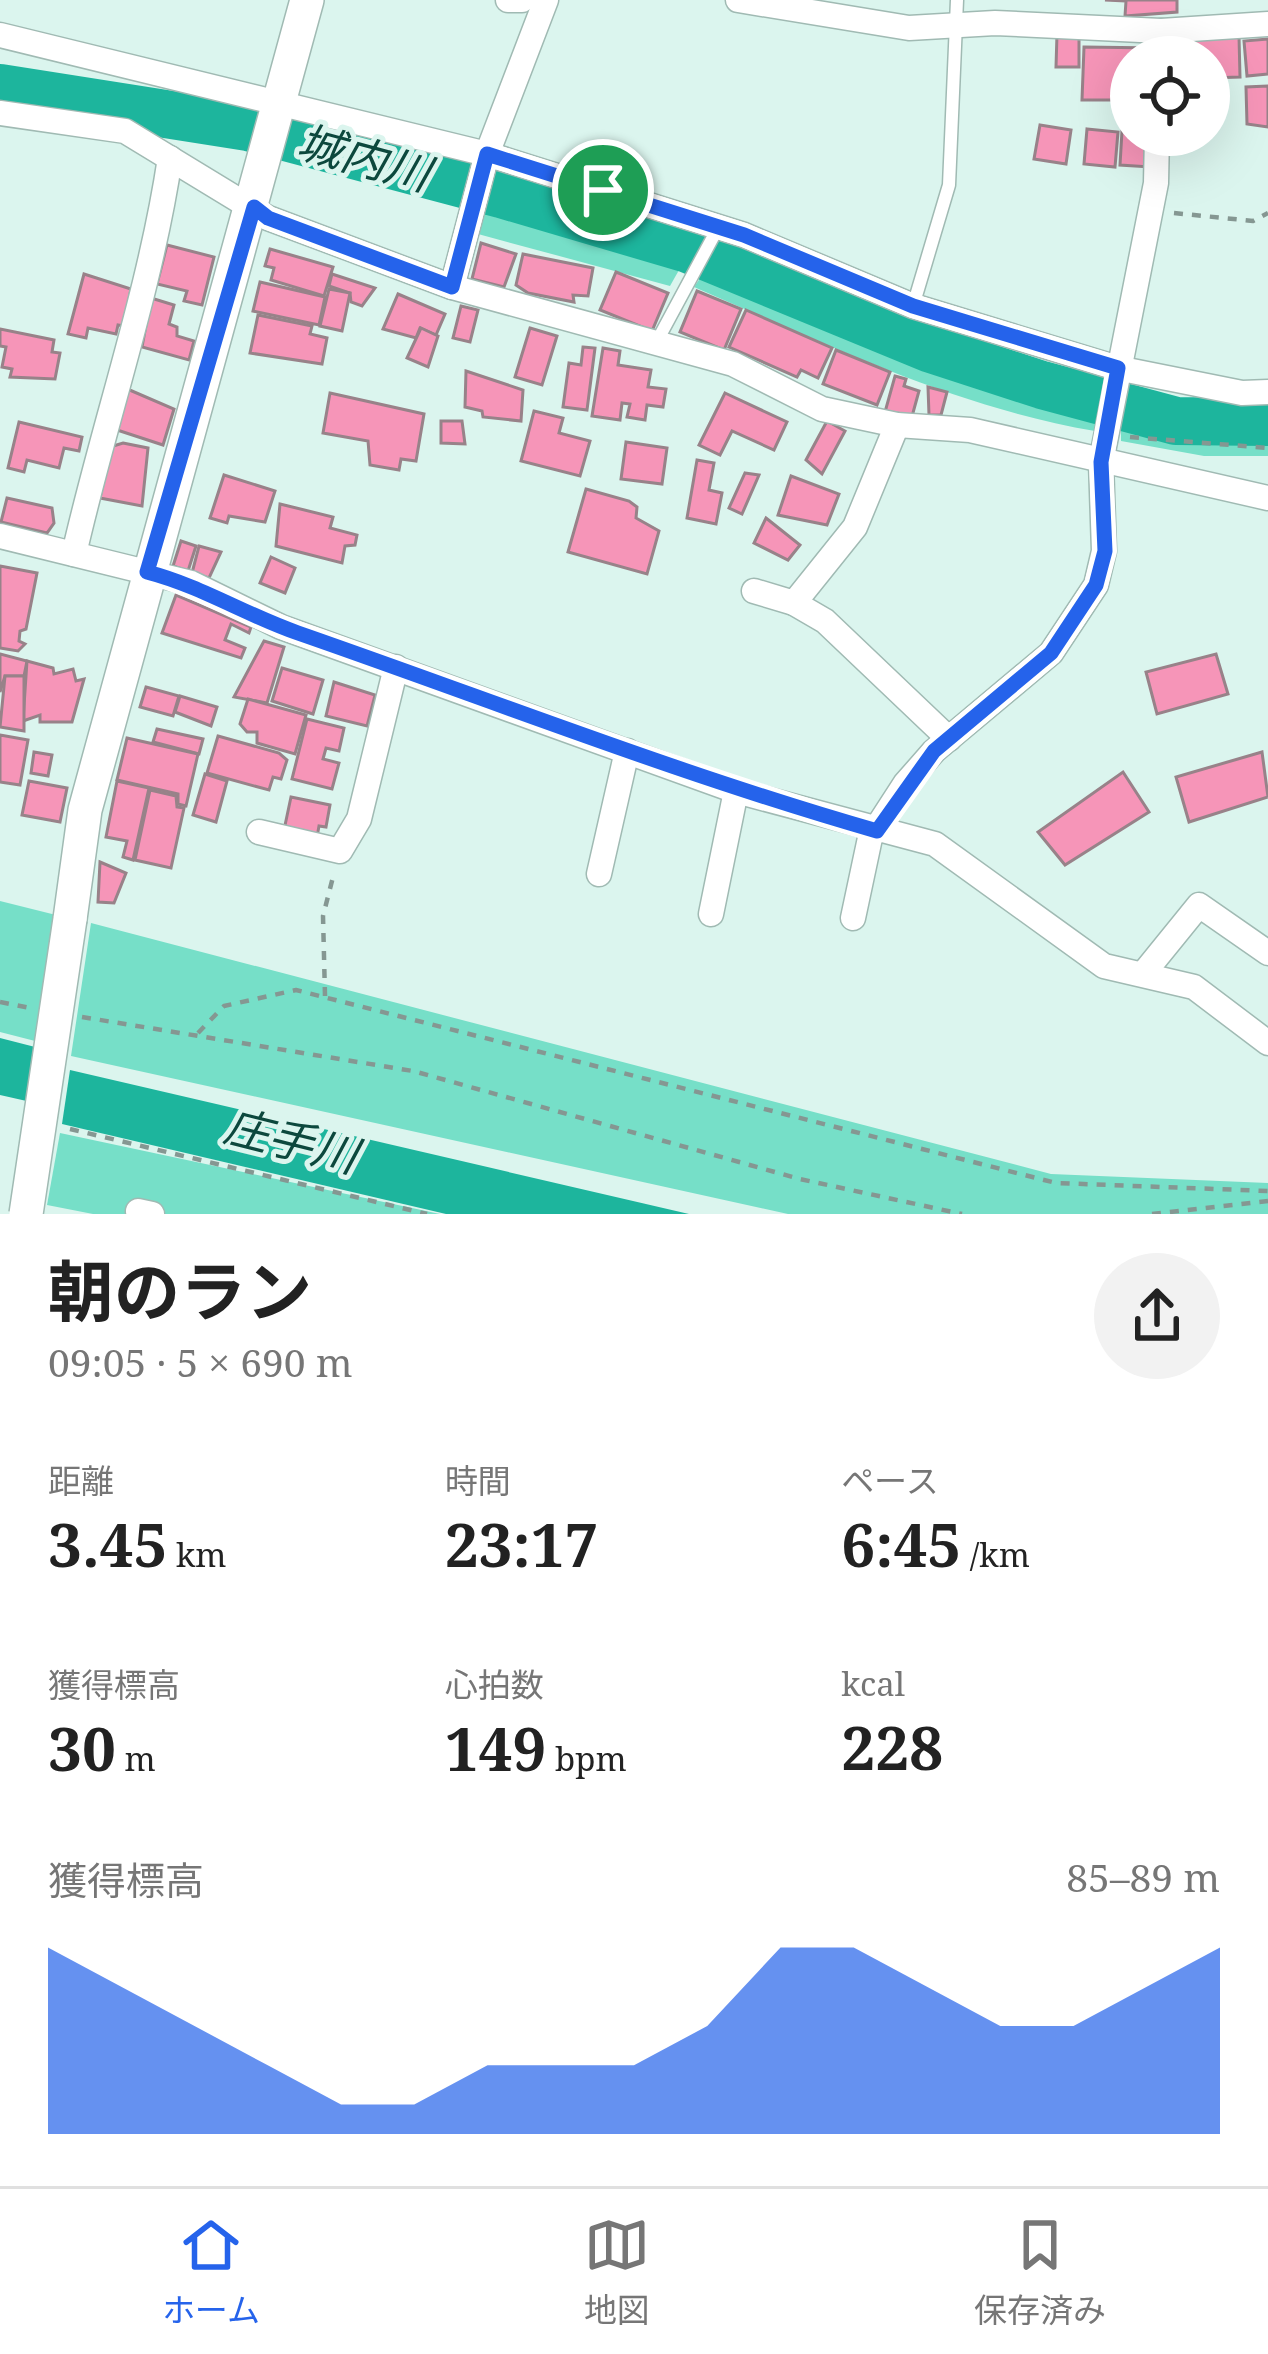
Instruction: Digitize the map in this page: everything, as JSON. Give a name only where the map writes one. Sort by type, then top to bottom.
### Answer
[{"type":"street","points":[[26,1214],[85,809],[147,572],[284,102],[308,0]]},
{"type":"street","points":[[508,0],[523,0]]},
{"type":"street","points":[[452,287],[487,154],[546,0]]},
{"type":"street","points":[[738,0],[909,28],[956,13],[1110,36]]},
{"type":"street","points":[[1203,36],[1268,24]]},
{"type":"street","points":[[0,35],[487,154],[719,226],[913,306],[1116,378],[1268,392]]},
{"type":"street","points":[[0,113],[125,131],[268,218],[452,287],[733,364],[822,409],[897,425],[970,430],[1268,498]]},
{"type":"street","points":[[853,918],[870,838],[905,784],[1051,653],[1096,585],[1105,551],[1101,462],[1150,210],[1155,156]]},
{"type":"street","points":[[74,554],[104,422],[160,227],[170,158]]},
{"type":"street","points":[[794,603],[855,527],[897,425]]},
{"type":"street","points":[[0,536],[191,583],[281,627],[736,791],[935,844],[1104,966],[1194,987],[1268,1043]]},
{"type":"street","points":[[754,591],[794,603],[825,621],[949,740]]},
{"type":"street","points":[[259,832],[340,851],[359,819],[396,667]]},
{"type":"street","points":[[599,874],[627,751]]},
{"type":"street","points":[[711,914],[736,791]]},
{"type":"street","points":[[1143,974],[1199,905],[1268,953]]},
{"type":"lane","points":[[913,306],[949,185],[956,13]]},
{"type":"lane","points":[[656,344],[719,226]]},
{"type":"path","points":[[1150,210],[1253,221],[1268,213]]},
{"type":"path","points":[[1106,433],[1268,448]]},
{"type":"path","points":[[325,996],[323,916],[340,851]]},
{"type":"path","points":[[198,1033],[224,1006],[296,990],[1056,1183],[1268,1192]]},
{"type":"path","points":[[0,1002],[39,1009]]},
{"type":"path","points":[[77,1016],[412,1071],[800,1179],[962,1214]]},
{"type":"path","points":[[66,1128],[427,1214]]},
{"type":"path","points":[[1152,1214],[1268,1201]]},
{"type":"shaded area","points":[[486,207],[683,263],[670,286],[478,234]]},
{"type":"shaded area","points":[[705,271],[949,367],[1100,412],[1095,431],[940,390],[841,351],[694,287]]},
{"type":"shaded area","points":[[1121,418],[1198,429],[1268,429],[1268,456],[1204,456],[1121,441]]},
{"type":"shaded area","points":[[0,901],[56,915],[39,1042],[0,1032]]},
{"type":"shaded area","points":[[91,923],[1051,1174],[1268,1183],[1268,1214],[788,1214],[71,1056]]},
{"type":"shaded area","points":[[60,1133],[440,1214],[93,1214],[47,1205]]},
{"type":"water","points":[[0,1038],[39,1048],[31,1102],[0,1095]]},
{"type":"water","name":"庄手川","points":[[70,1070],[689,1214],[446,1214],[62,1124]]},
{"type":"building","points":[[1105,0],[1177,0],[1177,12],[1125,16],[1126,1]]},
{"type":"building","points":[[1057,34],[1079,34],[1079,67],[1056,67]]},
{"type":"building","points":[[1230,36],[1239,36],[1240,77],[1230,77]]},
{"type":"building","points":[[1268,39],[1268,74],[1247,76],[1244,41]]},
{"type":"building","points":[[1084,47],[1110,47],[1110,100],[1082,100]]},
{"type":"building","points":[[1268,86],[1268,127],[1247,124],[1246,87]]},
{"type":"building","points":[[1040,125],[1071,130],[1066,164],[1034,159]]},
{"type":"building","points":[[1087,129],[1110,131],[1115,167],[1084,164]]},
{"type":"building","points":[[1121,156],[1151,156],[1150,167],[1120,165]]},
{"type":"building","points":[[481,243],[516,254],[504,287],[472,279]]},
{"type":"building","points":[[167,245],[214,257],[202,305],[184,301],[187,291],[157,284]]},
{"type":"building","points":[[270,249],[333,267],[324,296],[271,280],[274,268],[265,266]]},
{"type":"building","points":[[523,254],[593,268],[588,296],[573,295],[574,302],[528,293],[516,285]]},
{"type":"building","points":[[616,272],[668,293],[652,331],[600,310]]},
{"type":"building","points":[[84,274],[131,289],[124,326],[118,325],[116,334],[88,328],[86,338],[68,334]]},
{"type":"building","points":[[332,274],[375,288],[362,306],[351,302],[350,293],[329,286]]},
{"type":"building","points":[[260,282],[325,297],[319,325],[253,311]]},
{"type":"building","points":[[329,289],[350,293],[342,331],[320,326]]},
{"type":"building","points":[[697,291],[741,309],[724,350],[680,332]]},
{"type":"building","points":[[398,294],[445,314],[436,335],[420,328],[416,338],[383,329]]},
{"type":"building","points":[[151,298],[174,305],[169,324],[177,327],[177,336],[194,341],[189,360],[142,347]]},
{"type":"building","points":[[461,306],[478,310],[470,342],[453,338]]},
{"type":"building","points":[[746,310],[832,348],[818,378],[801,370],[797,377],[729,347]]},
{"type":"building","points":[[258,315],[312,326],[310,334],[327,338],[322,364],[250,353]]},
{"type":"building","points":[[421,328],[438,336],[428,367],[407,358]]},
{"type":"building","points":[[530,328],[557,336],[542,385],[515,377]]},
{"type":"building","points":[[0,329],[54,340],[52,352],[60,353],[55,379],[10,377],[12,369],[2,367],[6,347],[0,346]]},
{"type":"building","points":[[583,347],[595,348],[587,410],[563,407],[569,363],[581,365]]},
{"type":"building","points":[[603,348],[620,351],[618,365],[651,370],[648,387],[666,389],[663,407],[647,405],[645,420],[627,417],[630,404],[622,403],[620,420],[592,416]]},
{"type":"building","points":[[836,350],[890,372],[877,405],[823,384]]},
{"type":"building","points":[[466,371],[523,390],[521,421],[483,417],[482,411],[465,407]]},
{"type":"building","points":[[895,376],[906,379],[904,386],[919,391],[911,420],[885,412]]},
{"type":"building","points":[[928,387],[947,392],[941,415],[929,415]]},
{"type":"building","points":[[125,388],[174,409],[163,445],[111,428]]},
{"type":"building","points":[[330,393],[424,414],[416,461],[401,459],[399,470],[370,465],[368,441],[323,433]]},
{"type":"building","points":[[725,393],[787,422],[774,450],[732,431],[720,455],[699,445]]},
{"type":"building","points":[[534,411],[563,418],[559,433],[590,441],[580,476],[521,461]]},
{"type":"building","points":[[441,421],[462,421],[465,444],[441,443]]},
{"type":"building","points":[[827,421],[845,431],[822,474],[806,460]]},
{"type":"building","points":[[19,422],[82,437],[79,451],[64,448],[59,468],[27,460],[24,472],[8,468]]},
{"type":"building","points":[[626,442],[667,448],[662,484],[621,479]]},
{"type":"building","points":[[123,443],[148,448],[142,506],[100,498],[110,447]]},
{"type":"building","points":[[697,460],[714,463],[709,490],[722,493],[716,524],[687,518]]},
{"type":"building","points":[[745,473],[759,475],[742,514],[729,508]]},
{"type":"building","points":[[224,475],[275,491],[265,522],[229,516],[227,523],[210,518]]},
{"type":"building","points":[[791,476],[839,494],[827,525],[778,515]]},
{"type":"building","points":[[586,489],[629,501],[637,507],[636,518],[659,531],[647,574],[568,552]]},
{"type":"building","points":[[7,498],[52,508],[54,523],[47,533],[1,522]]},
{"type":"building","points":[[280,504],[333,517],[330,528],[357,535],[355,545],[345,546],[342,563],[276,546]]},
{"type":"building","points":[[766,518],[800,545],[788,560],[754,543]]},
{"type":"building","points":[[181,541],[196,546],[188,571],[173,566]]},
{"type":"building","points":[[199,546],[221,552],[209,578],[192,573]]},
{"type":"building","points":[[271,557],[295,568],[285,593],[260,583]]},
{"type":"building","points":[[0,566],[37,573],[26,629],[20,631],[19,641],[25,644],[18,651],[0,648]]},
{"type":"building","points":[[176,595],[251,627],[249,633],[231,624],[225,640],[245,648],[241,658],[162,633]]},
{"type":"building","points":[[264,641],[284,647],[267,703],[234,697]]},
{"type":"building","points":[[0,654],[27,661],[24,676],[5,676],[0,692]]},
{"type":"building","points":[[1216,654],[1228,694],[1157,714],[1146,672]]},
{"type":"building","points":[[27,661],[53,668],[54,674],[73,669],[76,681],[84,679],[72,722],[40,722],[40,715],[23,721]]},
{"type":"building","points":[[282,668],[323,680],[313,714],[272,701]]},
{"type":"building","points":[[5,676],[24,676],[24,731],[0,727]]},
{"type":"building","points":[[334,682],[375,695],[367,726],[326,716]]},
{"type":"building","points":[[146,687],[179,696],[173,716],[140,707]]},
{"type":"building","points":[[180,696],[217,707],[211,726],[175,712]]},
{"type":"building","points":[[248,699],[306,715],[295,754],[257,743],[257,732],[247,732],[240,724]]},
{"type":"building","points":[[307,719],[344,728],[339,751],[326,748],[323,759],[339,763],[332,789],[292,779]]},
{"type":"building","points":[[157,729],[203,739],[199,754],[153,742]]},
{"type":"building","points":[[0,735],[28,740],[20,785],[0,782]]},
{"type":"building","points":[[218,736],[279,753],[287,760],[281,779],[273,777],[269,790],[207,773]]},
{"type":"building","points":[[127,738],[198,754],[186,806],[178,804],[178,794],[117,780]]},
{"type":"building","points":[[34,752],[52,755],[48,776],[31,773]]},
{"type":"building","points":[[1262,752],[1268,797],[1189,822],[1176,777]]},
{"type":"building","points":[[1123,772],[1149,812],[1065,865],[1038,832]]},
{"type":"building","points":[[205,774],[227,781],[216,822],[193,815]]},
{"type":"building","points":[[29,781],[67,788],[60,822],[22,815]]},
{"type":"building","points":[[117,781],[149,788],[133,860],[123,857],[127,841],[106,837]]},
{"type":"building","points":[[150,790],[176,796],[177,807],[184,808],[171,868],[135,860]]},
{"type":"building","points":[[291,797],[330,805],[326,827],[319,826],[317,837],[284,830]]},
{"type":"building","points":[[100,862],[126,873],[114,903],[98,902]]},
{"type":"waterway","name":"城内川","points":[[0,88],[248,127],[688,249],[931,349],[1042,385],[1176,421],[1268,422]]},
{"type":"route","points":[[487,154],[603,190],[744,235],[913,306],[1118,368],[1101,462],[1105,551],[1096,585],[1051,653],[1027,679],[934,751],[905,784],[877,831],[736,791],[281,627],[191,583],[147,572],[254,207],[268,218],[452,287],[487,154]]}]
